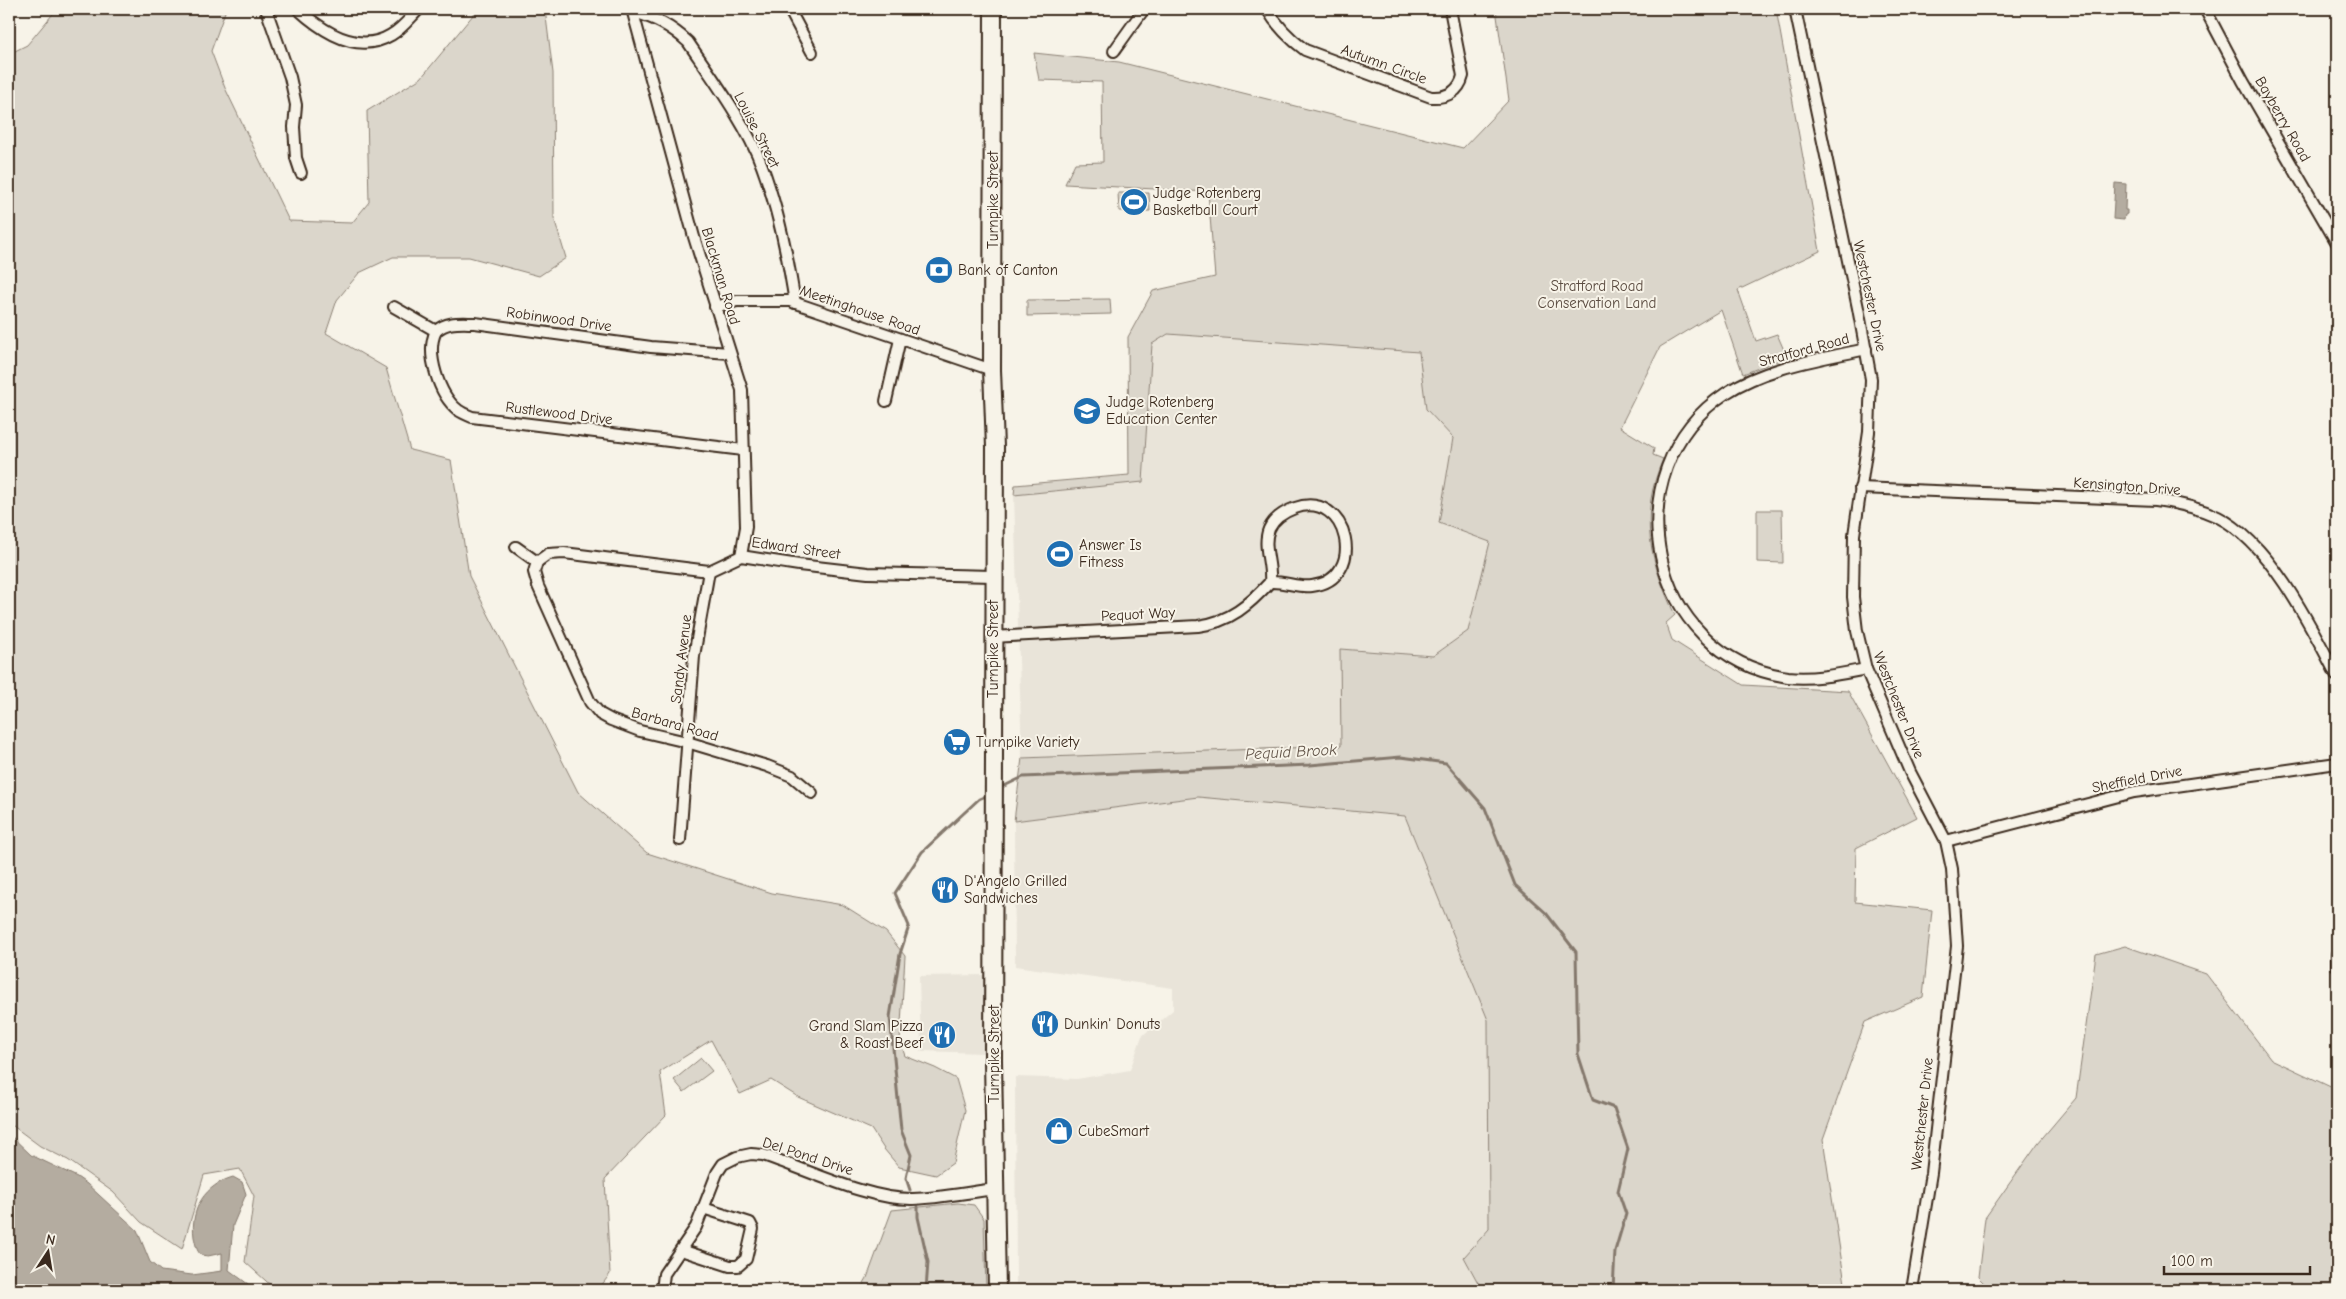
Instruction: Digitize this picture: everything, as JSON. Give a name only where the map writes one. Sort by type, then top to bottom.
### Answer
[{"type":"main road","name":"Turnpike Street","points":[[993,9],[992,370],[995,447],[993,576],[993,1060],[997,1290]]},
{"type":"street","points":[[266,9],[290,78],[294,96],[296,158],[301,173]]},
{"type":"street","points":[[298,9],[325,31],[343,39],[361,43],[389,37],[399,30],[419,9]]},
{"type":"street","points":[[789,9],[812,52]]},
{"type":"street","points":[[1114,51],[1144,9]]},
{"type":"street","name":"Autumn Circle","points":[[1267,9],[1276,24],[1289,39],[1305,50],[1431,97],[1441,97],[1451,93],[1460,85],[1462,76],[1450,9]]},
{"type":"street","name":"Westchester Drive","points":[[1794,9],[1871,379],[1870,403],[1854,535],[1853,597],[1857,631],[1866,669],[1910,772],[1946,841],[1952,869],[1957,946],[1931,1173],[1912,1290]]},
{"type":"street","name":"Bayberry Road","points":[[2205,9],[2243,81],[2337,243]]},
{"type":"street","name":"Louise Street","points":[[633,10],[658,19],[677,31],[688,42],[743,128],[762,165],[788,262],[795,302]]},
{"type":"street","name":"Blackman Road","points":[[633,10],[667,142],[715,307],[742,390],[746,527],[741,556]]},
{"type":"street","name":"Meetinghouse Road","points":[[715,307],[737,302],[783,300],[795,302],[992,370]]},
{"type":"street","points":[[394,307],[436,331]]},
{"type":"street","name":"Robinwood Drive","points":[[436,331],[442,326],[451,323],[475,323],[651,347],[729,353]]},
{"type":"street","name":"Rustlewood Drive","points":[[436,331],[432,340],[431,350],[435,371],[448,400],[458,410],[472,417],[743,450]]},
{"type":"street","points":[[886,401],[900,339]]},
{"type":"street","name":"Stratford Road","points":[[1866,349],[1789,367],[1754,379],[1727,392],[1703,412],[1684,434],[1665,472],[1657,504],[1657,529],[1666,580],[1678,602],[1692,622],[1710,641],[1734,658],[1760,670],[1802,678],[1834,676],[1866,669]]},
{"type":"street","name":"Kensington Drive","points":[[1860,488],[2156,500],[2197,508],[2219,518],[2243,536],[2268,562],[2308,620],[2337,676]]},
{"type":"street","points":[[1311,506],[1323,509],[1333,516],[1344,532],[1346,542],[1344,561],[1339,570],[1324,583],[1312,586],[1282,581],[1270,582],[1266,541],[1268,530],[1273,522],[1288,511],[1299,507],[1311,506]]},
{"type":"street","points":[[516,547],[538,562],[548,554],[564,553],[709,571]]},
{"type":"street","name":"Edward Street","points":[[709,571],[741,556],[868,573],[993,576]]},
{"type":"street","name":"Barbara Road","points":[[538,562],[534,572],[538,586],[590,702],[600,714],[640,731],[687,742],[767,766],[792,776],[812,794]]},
{"type":"street","name":"Sandy Avenue","points":[[680,840],[694,656],[709,571]]},
{"type":"street","name":"Pequot Way","points":[[993,637],[1210,624],[1240,612],[1270,582]]},
{"type":"street","name":"Sheffield Drive","points":[[1946,841],[2134,792],[2337,763]]},
{"type":"street","points":[[2337,954],[2337,966]]},
{"type":"street","name":"Del Pond Drive","points":[[662,1290],[664,1274],[696,1227],[710,1186],[723,1164],[750,1154],[763,1154],[870,1192],[896,1198],[912,1199],[996,1189]]},
{"type":"street","points":[[681,1250],[730,1266],[738,1266],[746,1259],[753,1230],[750,1223],[703,1208]]},
{"type":"shaded area","points":[[2115,183],[2126,184],[2125,210],[2127,210],[2127,214],[2124,220],[2113,219]]},
{"type":"shaded area","points":[[1168,334],[1419,352],[1426,409],[1453,438],[1439,523],[1490,542],[1468,631],[1433,656],[1340,649],[1342,746],[1022,758],[1014,495],[1143,482],[1152,344]]},
{"type":"shaded area","points":[[1198,797],[1405,816],[1488,1020],[1489,1229],[1464,1257],[1482,1290],[1016,1290],[1015,1077],[1077,1079],[1130,1070],[1142,1036],[1173,1010],[1173,988],[1015,966],[1014,821]]},
{"type":"shaded area","points":[[985,975],[984,1053],[921,1051],[919,976]]},
{"type":"shaded area","points":[[9,1134],[31,1155],[77,1177],[87,1184],[137,1230],[150,1262],[161,1271],[192,1275],[222,1271],[222,1253],[208,1256],[201,1255],[198,1251],[194,1237],[194,1217],[207,1192],[215,1186],[233,1177],[242,1182],[246,1194],[233,1225],[229,1270],[256,1290],[9,1290]]},
{"type":"green space","points":[[57,9],[226,9],[211,51],[225,88],[289,221],[352,223],[369,202],[367,111],[421,78],[478,9],[545,9],[553,73],[554,218],[566,258],[539,276],[469,257],[393,257],[359,273],[337,300],[326,333],[386,368],[410,450],[451,460],[469,576],[578,792],[647,853],[772,893],[843,905],[886,932],[905,956],[900,1041],[905,1056],[956,1079],[965,1110],[953,1163],[936,1175],[899,1167],[871,1129],[798,1097],[771,1080],[740,1094],[711,1040],[660,1072],[666,1115],[605,1179],[610,1274],[598,1290],[276,1290],[245,1262],[254,1196],[240,1169],[204,1175],[182,1249],[141,1222],[113,1192],[68,1160],[40,1146],[9,1123],[9,54],[27,45]]},
{"type":"green space","name":"Stratford Road Conservation Land","points":[[1496,9],[1776,9],[1820,251],[1738,290],[1756,341],[1777,334],[1787,357],[1743,374],[1721,310],[1660,347],[1620,427],[1654,448],[1653,455],[1663,459],[1655,480],[1649,519],[1650,539],[1659,576],[1675,615],[1666,623],[1672,640],[1743,685],[1848,691],[1917,817],[1856,848],[1855,902],[1932,910],[1923,997],[1865,1022],[1823,1139],[1846,1290],[1482,1290],[1464,1257],[1489,1229],[1488,1020],[1405,816],[1198,797],[1014,821],[1022,758],[1341,746],[1340,649],[1433,656],[1468,631],[1490,542],[1439,523],[1453,438],[1426,409],[1419,352],[1168,334],[1152,344],[1143,482],[1014,495],[1015,485],[1129,475],[1128,337],[1153,291],[1215,277],[1208,192],[1065,184],[1075,163],[1103,162],[1102,82],[1039,80],[1034,53],[1119,62],[1463,148],[1509,100]]},
{"type":"green space","name":"Judge Rotenberg Basketball Court","points":[[1118,193],[1149,193],[1150,211],[1119,211]]},
{"type":"green space","points":[[1110,299],[1111,314],[1027,316],[1027,300]]},
{"type":"green space","points":[[1757,510],[1782,510],[1783,563],[1757,562]]},
{"type":"green space","points":[[2125,946],[2206,974],[2271,1059],[2337,1090],[2337,1290],[1991,1290],[1978,1277],[1985,1218],[2038,1143],[2076,1098],[2096,954]]},
{"type":"green space","points":[[701,1058],[712,1071],[684,1092],[674,1080]]},
{"type":"green space","points":[[958,1203],[974,1205],[984,1219],[986,1290],[860,1290],[867,1278],[892,1210]]},
{"type":"waterway","name":"Pequid Brook","points":[[1000,788],[1023,777],[1310,765],[1401,757],[1446,763],[1485,808],[1515,885],[1546,913],[1576,952],[1578,1054],[1593,1100],[1614,1108],[1628,1149],[1618,1191],[1626,1214],[1615,1251],[1613,1290]]},
{"type":"waterway","name":"Pequid Brook","points":[[910,1190],[906,1178],[911,1155],[901,1130],[890,1017],[900,954],[909,926],[895,893],[922,852],[979,799],[988,795]]},
{"type":"waterway","name":"Pequid Brook","points":[[918,1207],[918,1217],[928,1262],[926,1290]]},
{"type":"place","name":"Judge Rotenberg Basketball Court","points":[[1134,202]]},
{"type":"place","name":"Bank of Canton","points":[[939,270]]},
{"type":"place","name":"Judge Rotenberg Education Center","points":[[1087,411]]},
{"type":"place","name":"Answer Is Fitness","points":[[1060,554]]},
{"type":"place","name":"Turnpike Variety","points":[[957,742]]},
{"type":"place","name":"D'Angelo Grilled Sandwiches","points":[[945,890]]},
{"type":"place","name":"Dunkin' Donuts","points":[[1045,1024]]},
{"type":"place","name":"Grand Slam Pizza & Roast Beef","points":[[942,1035]]},
{"type":"place","name":"CubeSmart","points":[[1059,1131]]}]
